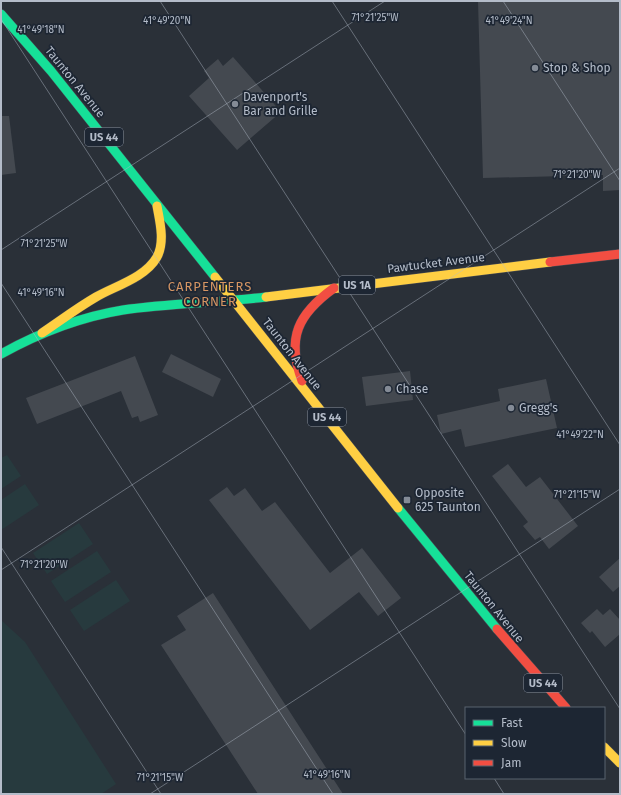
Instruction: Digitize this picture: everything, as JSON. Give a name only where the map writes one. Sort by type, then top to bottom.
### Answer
[{"type":"main road","name":"Taunton Avenue","points":[[1,14],[52,71],[501,634],[565,707]]},
{"type":"main road","points":[[42,333],[97,297],[144,272],[153,265],[161,249],[162,238],[162,227],[156,203]]},
{"type":"main road","name":"Pawtucket Avenue","points":[[1,354],[42,333],[82,318],[123,310],[234,301],[620,254]]},
{"type":"main road","points":[[308,393],[299,374],[295,357],[294,343],[296,331],[302,317],[312,304],[334,288]]},
{"type":"main road","points":[[605,748],[620,763]]},
{"type":"green space","points":[[7,455],[21,476],[1,489],[1,458]]},
{"type":"green space","points":[[25,484],[39,505],[1,530],[1,500]]},
{"type":"green space","points":[[79,523],[93,544],[47,574],[33,553]]},
{"type":"green space","points":[[97,551],[111,572],[65,602],[51,581]]},
{"type":"green space","points":[[116,580],[130,601],[84,631],[70,610]]},
{"type":"green space","points":[[1,620],[25,642],[116,784],[101,794],[1,794]]},
{"type":"building","points":[[478,1],[620,1],[620,190],[603,191],[603,175],[483,178]]},
{"type":"building","name":"Davenport's Bar and Grille","points":[[233,57],[281,112],[237,150],[189,96],[209,78],[204,71],[218,59],[223,66]]},
{"type":"building","points":[[1,116],[9,116],[16,173],[1,175]]},
{"type":"building","points":[[171,354],[221,379],[213,397],[162,372]]},
{"type":"building","points":[[135,356],[158,415],[140,422],[138,416],[132,418],[121,391],[37,424],[26,398]]},
{"type":"building","name":"Chase","points":[[410,371],[413,400],[366,406],[362,377]]},
{"type":"building","name":"Gregg's","points":[[546,379],[557,428],[465,447],[461,429],[441,434],[437,415],[500,401],[498,389]]},
{"type":"building","points":[[508,464],[526,487],[540,477],[578,526],[549,549],[540,537],[535,540],[523,526],[528,522],[492,476]]},
{"type":"building","points":[[227,487],[234,496],[245,488],[262,511],[275,502],[330,573],[362,548],[401,598],[378,616],[359,592],[310,630],[209,500]]},
{"type":"building","points":[[620,558],[620,586],[613,592],[599,577]]},
{"type":"building","points":[[213,593],[343,794],[258,794],[161,645],[186,630],[177,616]]},
{"type":"building","points":[[597,609],[603,615],[610,609],[620,620],[620,634],[605,647],[592,631],[590,633],[581,623]]},
{"type":"traffic: fast","points":[[1,14],[51,71],[215,277]]},
{"type":"traffic: fast","points":[[1,354],[30,339],[60,327],[107,313],[158,306],[266,297]]},
{"type":"traffic: fast","points":[[398,508],[497,629]]},
{"type":"traffic: slow","points":[[42,333],[96,297],[129,281],[145,271],[152,264],[157,257],[161,245],[161,232],[157,206]]},
{"type":"traffic: slow","points":[[266,297],[550,262]]},
{"type":"traffic: slow","points":[[215,277],[398,508]]},
{"type":"traffic: slow","points":[[605,748],[620,763]]},
{"type":"traffic: jam","points":[[550,262],[620,254]]},
{"type":"traffic: jam","points":[[302,381],[297,366],[295,352],[298,328],[312,307],[334,288]]},
{"type":"traffic: jam","points":[[497,629],[565,707]]},
{"type":"place","name":"Stop & Shop","points":[[535,68]]},
{"type":"place","name":"Davenport's Bar and Grille","points":[[235,104]]},
{"type":"place","name":"Chase","points":[[388,389]]},
{"type":"place","name":"Gregg's","points":[[511,408]]},
{"type":"place","name":"Opposite 625 Taunton","points":[[407,500]]},
{"type":"district","name":"CARPENTERS CORNER","points":[[210,294]]}]
